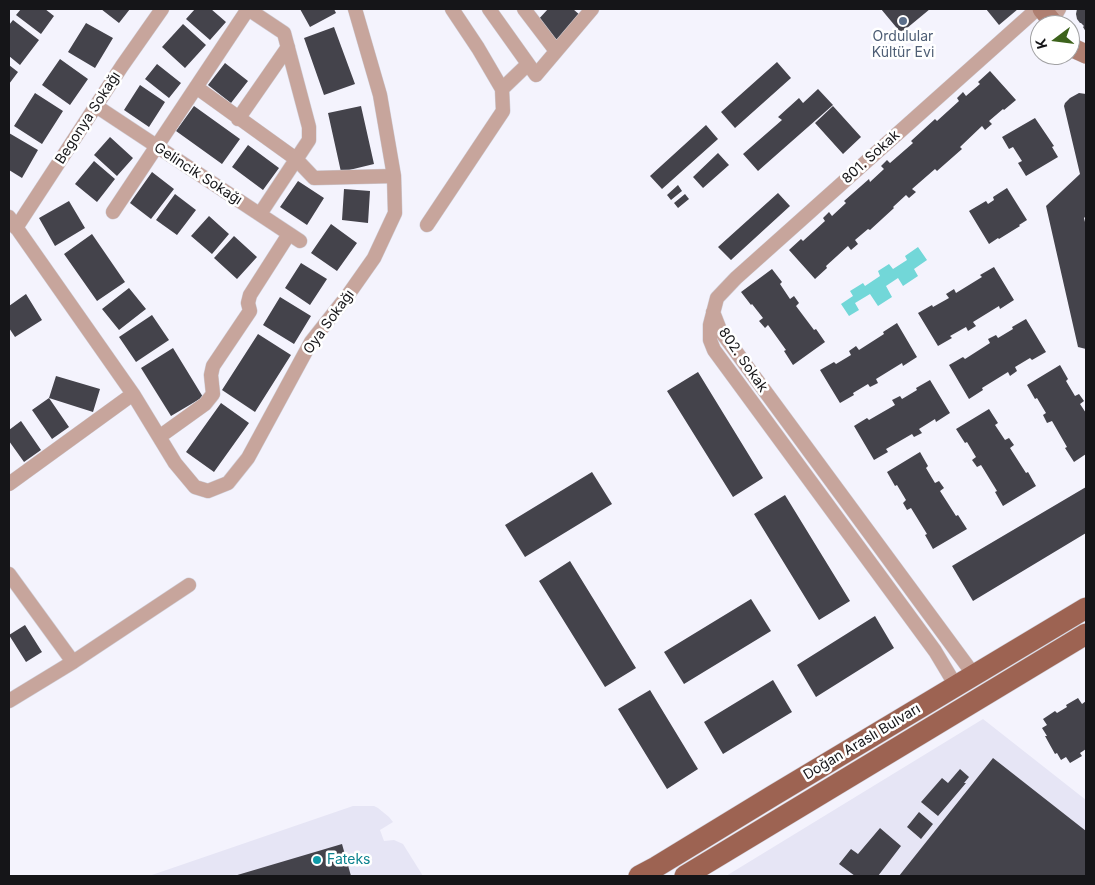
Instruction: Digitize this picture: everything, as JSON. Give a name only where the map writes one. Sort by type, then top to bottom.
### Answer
[{"type":"main road","name":"Doğan Araslı Bulvarı","points":[[639,876],[1086,608]]},
{"type":"main road","name":"Doğan Araslı Bulvarı","points":[[685,876],[1086,634]]},
{"type":"street","name":"Begonya Sokağı","points":[[13,222],[96,106],[162,9]]},
{"type":"street","points":[[113,212],[248,9],[284,33],[309,127],[309,140],[260,214]]},
{"type":"street","name":"Oya Sokağı","points":[[13,222],[133,394],[175,463],[195,487],[208,491],[228,482],[248,458],[311,342],[374,258],[395,213],[394,176],[380,94],[355,9]]},
{"type":"street","points":[[426,225],[503,111],[502,89],[452,9]]},
{"type":"street","points":[[489,9],[532,69]]},
{"type":"street","points":[[502,89],[556,51],[592,9]]},
{"type":"street","points":[[529,11],[556,51]]},
{"type":"street","name":"801. Sokak","points":[[713,311],[717,298],[736,278],[1049,14]]},
{"type":"street","points":[[238,119],[288,47]]},
{"type":"street","points":[[196,88],[296,159],[314,178],[394,176]]},
{"type":"street","name":"Gelincik Sokağı","points":[[96,106],[295,238],[250,295],[248,303],[250,311],[213,366],[211,375],[213,394],[205,404],[159,437]]},
{"type":"street","name":"802. Sokak","points":[[713,311],[720,330],[965,681]]},
{"type":"street","name":"802. Sokak","points":[[713,311],[710,325],[710,340],[714,350],[935,651],[965,681]]},
{"type":"street","points":[[9,484],[133,394]]},
{"type":"street","points":[[9,574],[73,662]]},
{"type":"street","points":[[9,701],[73,662],[189,585]]},
{"type":"shaded area","points":[[983,719],[1086,800],[1086,876],[726,876]]},
{"type":"shaded area","points":[[353,806],[374,806],[389,817],[393,822],[380,830],[384,841],[394,840],[403,844],[423,876],[149,876]]},
{"type":"water","points":[[918,247],[927,260],[914,269],[918,276],[903,286],[898,278],[886,286],[892,297],[878,306],[870,294],[855,303],[859,310],[849,316],[841,304],[853,296],[850,291],[863,283],[865,286],[880,276],[878,271],[889,264],[893,269],[907,260],[905,256]]},
{"type":"building","points":[[21,9],[45,9],[54,16],[41,34],[16,15]]},
{"type":"building","points":[[101,9],[130,9],[119,23]]},
{"type":"building","points":[[195,9],[211,9],[226,22],[210,40],[186,19]]},
{"type":"building","points":[[300,9],[334,9],[336,13],[310,27]]},
{"type":"building","points":[[548,9],[573,9],[581,16],[558,41],[536,22]]},
{"type":"building","name":"Ordulular Kültür Evi","points":[[881,9],[930,9],[901,33]]},
{"type":"building","points":[[986,9],[1018,9],[999,25]]},
{"type":"building","points":[[1077,9],[1086,9],[1086,32],[1084,26],[1080,23],[1080,15],[1076,14]]},
{"type":"building","points":[[13,20],[39,40],[20,65],[9,56],[9,25]]},
{"type":"building","points":[[86,23],[113,38],[95,68],[68,52]]},
{"type":"building","points":[[183,24],[206,45],[185,68],[162,47]]},
{"type":"building","points":[[334,27],[355,84],[324,95],[304,38]]},
{"type":"building","points":[[60,59],[88,79],[70,105],[42,85]]},
{"type":"building","points":[[777,62],[791,78],[735,128],[721,112]]},
{"type":"building","points":[[225,63],[248,81],[231,103],[208,85]]},
{"type":"building","points":[[157,64],[181,83],[169,98],[145,79]]},
{"type":"building","points":[[9,65],[18,72],[9,84]]},
{"type":"building","points":[[990,71],[1016,100],[989,121],[992,124],[985,130],[982,126],[960,147],[962,149],[937,171],[935,169],[912,189],[916,192],[909,198],[906,195],[870,230],[868,229],[855,240],[858,244],[851,250],[848,246],[815,279],[789,250],[801,239],[803,241],[825,221],[823,218],[829,212],[832,216],[846,203],[844,201],[869,179],[870,182],[884,169],[881,166],[887,160],[890,163],[913,143],[911,141],[935,119],[937,121],[959,101],[957,98],[963,92],[966,96],[980,84],[978,82]]},
{"type":"building","points":[[140,85],[165,102],[149,127],[124,110]]},
{"type":"building","points":[[818,89],[833,105],[758,171],[743,154],[782,120],[778,117],[799,98],[803,103]]},
{"type":"building","points":[[35,93],[63,111],[42,144],[14,126]]},
{"type":"building","points":[[1079,93],[1086,94],[1086,216],[1084,218],[1086,226],[1086,349],[1078,347],[1046,206],[1080,174],[1064,106],[1070,98]]},
{"type":"building","points":[[194,106],[240,139],[222,164],[176,131]]},
{"type":"building","points":[[361,106],[374,164],[341,172],[328,113]]},
{"type":"building","points":[[833,106],[861,137],[843,154],[815,123]]},
{"type":"building","points":[[1035,118],[1054,146],[1052,147],[1058,157],[1026,176],[1018,163],[1022,161],[1013,147],[1009,149],[1002,137]]},
{"type":"building","points":[[706,125],[718,139],[662,189],[650,176]]},
{"type":"building","points":[[9,133],[38,150],[22,178],[9,170]]},
{"type":"building","points":[[110,137],[133,158],[117,176],[94,155]]},
{"type":"building","points":[[248,145],[279,168],[263,190],[232,167]]},
{"type":"building","points":[[718,153],[729,165],[703,188],[693,177]]},
{"type":"building","points":[[94,161],[115,179],[97,202],[75,184]]},
{"type":"building","points":[[152,172],[174,189],[151,219],[130,203]]},
{"type":"building","points":[[298,181],[324,198],[307,225],[280,207]]},
{"type":"building","points":[[678,185],[682,191],[671,200],[667,195]]},
{"type":"building","points":[[1007,188],[1027,220],[989,244],[969,211],[986,201],[988,204],[994,200],[993,197]]},
{"type":"building","points":[[344,189],[370,191],[368,223],[342,220]]},
{"type":"building","points":[[778,193],[790,206],[731,260],[718,247]]},
{"type":"building","points":[[175,194],[196,210],[177,235],[156,220]]},
{"type":"building","points":[[685,194],[689,199],[678,208],[674,203]]},
{"type":"building","points":[[69,201],[85,228],[55,246],[39,218]]},
{"type":"building","points":[[209,216],[229,234],[212,254],[191,236]]},
{"type":"building","points":[[331,224],[357,243],[337,271],[311,253]]},
{"type":"building","points":[[92,234],[125,282],[97,301],[64,254]]},
{"type":"building","points":[[234,236],[257,257],[237,279],[214,258]]},
{"type":"building","points":[[301,263],[327,279],[310,305],[285,288]]},
{"type":"building","points":[[994,267],[1014,300],[1000,309],[999,306],[973,322],[976,326],[968,331],[966,327],[950,336],[952,338],[938,346],[918,313],[949,298],[946,294],[954,289],[956,293]]},
{"type":"building","points":[[772,269],[782,282],[780,284],[790,299],[794,296],[799,303],[796,306],[825,342],[793,365],[784,351],[786,350],[768,325],[765,328],[759,321],[763,318],[741,292]]},
{"type":"building","points":[[129,288],[146,309],[119,330],[102,309]]},
{"type":"building","points":[[26,294],[42,320],[15,337],[9,328],[9,306]]},
{"type":"building","points":[[280,297],[311,316],[294,344],[263,325]]},
{"type":"building","points":[[152,315],[169,340],[136,362],[119,337]]},
{"type":"building","points":[[1026,319],[1046,352],[1032,360],[1030,358],[1015,367],[1017,371],[1010,376],[1008,372],[982,388],[983,390],[969,399],[949,365],[963,357],[965,359],[990,343],[988,339],[996,335],[998,338]]},
{"type":"building","points":[[897,323],[917,357],[903,366],[902,363],[876,379],[878,383],[870,387],[868,384],[840,403],[820,370],[834,362],[836,364],[851,355],[849,351],[856,346],[859,350]]},
{"type":"building","points":[[258,334],[291,355],[255,412],[222,390]]},
{"type":"building","points":[[173,348],[203,397],[171,416],[141,368]]},
{"type":"building","points":[[1060,365],[1068,379],[1066,381],[1075,396],[1079,394],[1084,401],[1080,404],[1086,413],[1086,454],[1074,462],[1052,421],[1047,423],[1043,415],[1046,413],[1027,385]]},
{"type":"building","points":[[698,372],[763,478],[733,497],[667,391]]},
{"type":"building","points":[[56,376],[100,389],[93,412],[49,398]]},
{"type":"building","points":[[930,380],[950,413],[936,422],[935,419],[919,429],[922,433],[914,437],[912,434],[886,449],[888,452],[874,460],[854,426],[895,405],[892,400],[900,396],[902,399]]},
{"type":"building","points":[[49,398],[69,427],[52,439],[32,410]]},
{"type":"building","points":[[221,403],[249,423],[214,472],[186,452]]},
{"type":"building","points":[[989,409],[998,423],[995,425],[1005,440],[1009,438],[1014,445],[1010,448],[1036,486],[1003,506],[995,492],[997,491],[981,465],[977,467],[972,460],[976,457],[956,429]]},
{"type":"building","points":[[21,421],[41,450],[24,462],[9,441],[9,430]]},
{"type":"building","points":[[920,452],[928,466],[926,468],[935,483],[939,481],[944,488],[940,491],[967,529],[933,549],[925,535],[927,534],[911,508],[907,510],[903,503],[906,500],[887,472]]},
{"type":"building","points":[[592,472],[612,504],[525,557],[505,525]]},
{"type":"building","points":[[1086,487],[1086,533],[973,601],[952,566]]},
{"type":"building","points":[[785,495],[850,601],[819,620],[754,514]]},
{"type":"building","points":[[570,561],[636,668],[605,687],[539,581]]},
{"type":"building","points":[[751,599],[771,631],[684,684],[664,652]]},
{"type":"building","points":[[875,616],[894,648],[816,697],[797,665]]},
{"type":"building","points":[[25,625],[42,652],[26,662],[9,635]]},
{"type":"building","points":[[773,680],[792,712],[723,754],[704,722]]},
{"type":"building","points":[[650,690],[698,769],[667,789],[618,709]]},
{"type":"building","points":[[1078,698],[1082,704],[1086,701],[1086,749],[1080,753],[1082,756],[1070,763],[1066,757],[1061,760],[1057,753],[1055,754],[1042,728],[1047,725],[1043,719],[1055,711],[1057,713],[1067,707],[1066,705]]},
{"type":"building","points":[[993,758],[1086,831],[1086,876],[899,876]]},
{"type":"building","points":[[960,769],[969,777],[938,816],[921,802],[942,778],[948,783]]},
{"type":"building","points":[[919,812],[933,824],[921,839],[907,827]]},
{"type":"building","points":[[880,828],[901,846],[878,876],[855,876],[839,864],[851,849],[858,854]]},
{"type":"building","name":"Fateks","points":[[342,844],[351,876],[234,876]]},
{"type":"place","name":"Ordulular Kültür Evi","points":[[903,21]]},
{"type":"place","name":"Fateks","points":[[317,860]]}]
